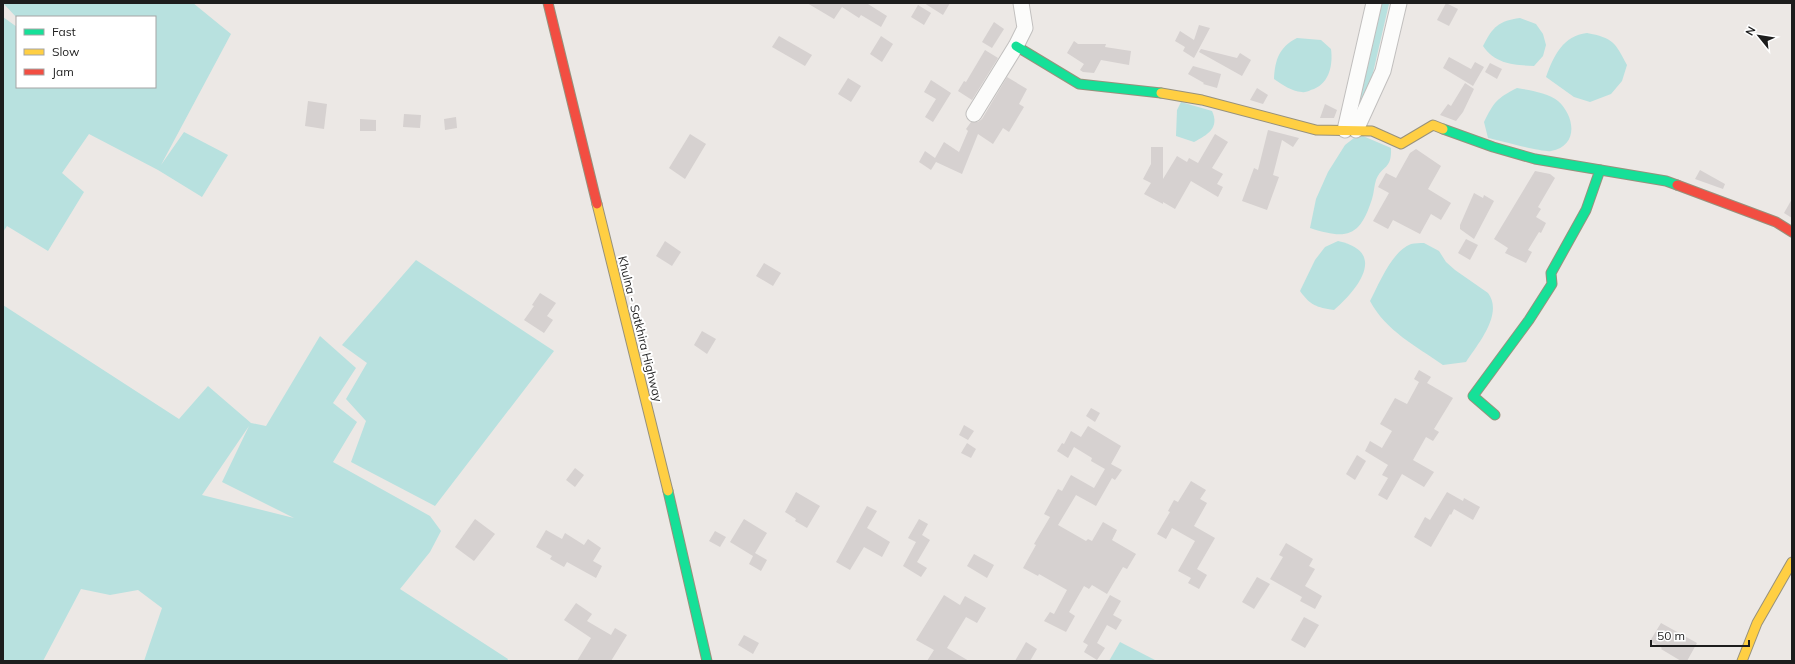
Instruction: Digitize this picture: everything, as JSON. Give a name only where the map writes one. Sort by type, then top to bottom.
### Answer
[{"type":"main road","name":"Khulna - Satkhira Highway","points":[[548,3],[690,582],[707,661]]},
{"type":"main road","points":[[1016,46],[1079,84],[1147,91],[1202,100],[1316,130],[1372,131],[1401,144],[1433,125],[1493,147],[1535,159],[1666,181],[1776,222],[1792,232]]},
{"type":"main road","points":[[1495,415],[1473,396],[1529,320],[1552,284],[1551,273],[1587,208],[1596,189],[1600,170]]},
{"type":"main road","points":[[1742,661],[1747,643],[1782,577],[1792,562]]},
{"type":"street","points":[[974,114],[1016,46],[1025,28],[1021,3]]},
{"type":"street","points":[[1351,130],[1374,3]]},
{"type":"street","points":[[1351,130],[1383,71],[1399,3]]},
{"type":"water","points":[[3,3],[193,3],[231,34],[161,165],[184,132],[228,155],[202,197],[158,170],[89,134],[62,173],[84,192],[48,251],[7,226],[3,232],[3,17],[16,26],[16,88],[156,88],[156,16],[16,17]]},
{"type":"water","points":[[1520,18],[1536,24],[1543,34],[1546,45],[1543,56],[1534,66],[1512,64],[1499,60],[1493,57],[1483,46],[1497,26],[1507,21]]},
{"type":"water","points":[[1587,33],[1603,37],[1612,42],[1627,65],[1622,81],[1611,94],[1590,102],[1574,97],[1546,77],[1552,61],[1560,48],[1572,38]]},
{"type":"water","points":[[1297,38],[1321,40],[1331,49],[1331,66],[1324,82],[1314,89],[1305,92],[1291,89],[1274,79],[1275,66],[1279,55],[1286,46]]},
{"type":"water","points":[[1517,88],[1539,92],[1554,98],[1564,107],[1571,122],[1571,130],[1570,137],[1560,148],[1547,151],[1488,138],[1484,122],[1497,101]]},
{"type":"water","points":[[1181,102],[1212,111],[1214,117],[1213,126],[1208,134],[1194,142],[1176,136],[1177,110]]},
{"type":"water","points":[[1363,136],[1391,148],[1391,155],[1388,164],[1378,175],[1372,199],[1362,221],[1357,228],[1343,234],[1323,232],[1310,228],[1316,199],[1328,172],[1345,145],[1354,138]]},
{"type":"water","points":[[1338,241],[1353,246],[1362,253],[1365,262],[1364,272],[1359,282],[1352,292],[1334,310],[1314,305],[1307,300],[1300,291],[1315,260],[1325,247]]},
{"type":"water","points":[[1424,243],[1439,251],[1446,262],[1488,293],[1492,301],[1493,310],[1491,320],[1482,338],[1466,362],[1443,365],[1402,337],[1384,321],[1370,301],[1382,277],[1398,253],[1411,244]]},
{"type":"water","points":[[416,260],[554,351],[435,506],[351,462],[366,421],[346,399],[367,363],[342,345]]},
{"type":"water","points":[[3,305],[179,419],[208,386],[251,423],[266,426],[320,336],[356,368],[333,403],[357,422],[333,462],[430,516],[441,531],[430,552],[400,589],[508,659],[507,661],[144,661],[162,608],[138,590],[110,595],[81,589],[43,661],[3,661]],"holes":[[[249,426],[222,482],[294,518],[202,495]]]},
{"type":"water","points":[[1120,642],[1155,660],[1155,661],[1109,661]]},
{"type":"building","points":[[807,3],[868,3],[887,16],[881,27],[861,15],[859,18],[842,7],[834,19]]},
{"type":"building","points":[[924,3],[950,3],[943,15]]},
{"type":"building","points":[[1446,3],[1458,9],[1449,26],[1437,20]]},
{"type":"building","points":[[918,5],[931,13],[924,25],[911,17]]},
{"type":"building","points":[[994,22],[1004,29],[992,48],[982,42]]},
{"type":"building","points":[[1199,25],[1210,28],[1194,58],[1183,51],[1185,47],[1175,41],[1180,31],[1194,40]]},
{"type":"building","points":[[779,36],[812,55],[805,66],[772,47]]},
{"type":"building","points":[[881,36],[893,44],[882,62],[870,54]]},
{"type":"building","points":[[1074,41],[1078,44],[1106,44],[1105,47],[1131,51],[1129,65],[1101,60],[1094,73],[1083,72],[1080,70],[1084,64],[1067,53]]},
{"type":"building","points":[[1201,49],[1237,58],[1240,53],[1251,60],[1242,76],[1199,52]]},
{"type":"building","points":[[985,50],[998,58],[972,100],[958,91],[964,81],[966,82]]},
{"type":"building","points":[[1449,57],[1471,69],[1475,62],[1484,67],[1473,86],[1443,68]]},
{"type":"building","points":[[1490,63],[1502,69],[1497,79],[1485,72]]},
{"type":"building","points":[[1193,66],[1221,74],[1217,88],[1203,84],[1204,83],[1188,74]]},
{"type":"building","points":[[1007,77],[1027,89],[1019,104],[1024,107],[1009,132],[1003,128],[993,144],[978,134],[962,174],[936,162],[931,170],[919,162],[925,151],[935,158],[944,142],[959,152],[968,131],[966,129],[971,122],[978,122],[982,119]]},
{"type":"building","points":[[848,78],[861,86],[851,102],[838,94]]},
{"type":"building","points":[[931,80],[951,93],[933,122],[925,117],[936,99],[924,92]]},
{"type":"building","points":[[1465,83],[1474,89],[1463,112],[1456,121],[1440,115],[1448,104],[1451,106]]},
{"type":"building","points":[[1257,88],[1268,95],[1263,104],[1250,100]]},
{"type":"building","points":[[308,101],[327,104],[324,129],[305,126]]},
{"type":"building","points":[[1325,104],[1337,110],[1334,118],[1320,118]]},
{"type":"building","points":[[404,114],[421,115],[420,128],[403,127]]},
{"type":"building","points":[[456,117],[457,128],[445,130],[444,119]]},
{"type":"building","points":[[360,119],[376,120],[376,131],[360,131]]},
{"type":"building","points":[[1268,130],[1299,138],[1293,147],[1282,140],[1273,175],[1279,177],[1267,210],[1242,201],[1254,168],[1258,170]]},
{"type":"building","points":[[690,134],[706,144],[685,179],[669,168]]},
{"type":"building","points":[[1215,134],[1228,142],[1212,168],[1223,174],[1217,184],[1223,187],[1218,197],[1191,181],[1175,209],[1144,194],[1151,183],[1143,179],[1151,164],[1151,147],[1163,147],[1163,179],[1177,156],[1187,162],[1189,158],[1198,163]]},
{"type":"building","points":[[1416,149],[1441,166],[1428,189],[1451,203],[1441,220],[1431,214],[1420,234],[1393,220],[1388,229],[1373,221],[1389,193],[1378,187],[1386,173],[1396,178],[1410,153]]},
{"type":"building","points":[[1700,170],[1725,184],[1723,189],[1695,179]]},
{"type":"building","points":[[1535,171],[1550,174],[1555,178],[1538,207],[1541,209],[1536,217],[1546,223],[1541,233],[1539,232],[1528,250],[1532,252],[1526,263],[1505,253],[1508,248],[1494,239]]},
{"type":"building","points":[[1474,193],[1483,198],[1484,195],[1494,201],[1474,239],[1460,229],[1460,225]]},
{"type":"building","points":[[1792,199],[1792,218],[1784,213]]},
{"type":"building","points":[[1466,239],[1478,245],[1470,260],[1458,253]]},
{"type":"building","points":[[665,241],[681,252],[672,266],[656,256]]},
{"type":"building","points":[[764,263],[781,273],[773,286],[756,276]]},
{"type":"building","points":[[540,293],[556,303],[547,316],[553,320],[544,333],[524,320],[534,306],[532,305]]},
{"type":"building","points":[[702,331],[716,339],[707,354],[694,345]]},
{"type":"building","points":[[1419,370],[1431,377],[1427,383],[1453,398],[1434,429],[1439,432],[1433,441],[1426,437],[1413,460],[1434,472],[1424,487],[1402,474],[1387,500],[1378,495],[1388,478],[1382,475],[1388,465],[1365,451],[1370,441],[1382,448],[1392,431],[1380,424],[1395,398],[1407,404],[1419,382],[1414,379]]},
{"type":"building","points":[[1091,408],[1100,413],[1095,422],[1086,416]]},
{"type":"building","points":[[964,425],[974,431],[968,440],[959,435]]},
{"type":"building","points":[[1088,426],[1121,446],[1111,464],[1122,470],[1115,480],[1112,478],[1096,506],[1076,495],[1058,525],[1086,541],[1088,539],[1092,541],[1103,522],[1117,530],[1112,540],[1136,554],[1127,569],[1123,567],[1107,594],[1092,585],[1089,589],[1084,586],[1069,612],[1075,616],[1066,632],[1044,621],[1050,612],[1054,614],[1067,590],[1039,574],[1038,576],[1023,568],[1036,545],[1034,544],[1050,517],[1044,514],[1058,489],[1062,491],[1071,475],[1094,488],[1105,469],[1091,461],[1092,458],[1074,447],[1068,458],[1057,451],[1062,443],[1064,444],[1071,431],[1081,437]]},
{"type":"building","points":[[967,443],[976,449],[971,458],[961,453]]},
{"type":"building","points":[[1357,455],[1366,461],[1355,480],[1346,474]]},
{"type":"building","points":[[575,468],[584,475],[575,487],[566,480]]},
{"type":"building","points":[[1191,481],[1206,490],[1200,499],[1207,503],[1194,526],[1215,538],[1197,569],[1207,575],[1199,589],[1188,583],[1191,578],[1178,571],[1195,541],[1172,528],[1166,539],[1157,534],[1170,512],[1168,511],[1174,500],[1178,502]]},
{"type":"building","points":[[796,492],[820,506],[807,528],[795,521],[796,519],[785,512]]},
{"type":"building","points":[[1447,492],[1463,501],[1464,498],[1480,507],[1473,520],[1454,509],[1431,547],[1414,537],[1425,517],[1430,520]]},
{"type":"building","points":[[867,506],[877,511],[867,528],[890,542],[882,557],[864,547],[850,570],[836,562]]},
{"type":"building","points":[[475,519],[495,534],[474,561],[455,547]]},
{"type":"building","points":[[744,519],[767,533],[755,553],[767,560],[761,571],[749,564],[753,556],[730,542]]},
{"type":"building","points":[[919,519],[928,524],[922,535],[930,540],[917,562],[927,568],[921,577],[903,566],[916,542],[908,538]]},
{"type":"building","points":[[546,530],[562,539],[565,533],[584,545],[588,539],[601,548],[593,561],[602,566],[596,578],[567,562],[564,567],[550,559],[552,556],[536,547]]},
{"type":"building","points":[[715,531],[726,537],[720,547],[709,541]]},
{"type":"building","points":[[1286,543],[1313,559],[1309,566],[1315,569],[1305,586],[1322,596],[1315,609],[1300,601],[1302,597],[1270,579],[1283,557],[1279,555]]},
{"type":"building","points":[[974,554],[994,565],[987,578],[967,566]]},
{"type":"building","points":[[1257,577],[1270,584],[1254,609],[1242,602]]},
{"type":"building","points":[[944,595],[960,605],[965,596],[986,608],[977,623],[966,617],[947,648],[969,661],[927,661],[934,650],[916,640]]},
{"type":"building","points":[[1110,595],[1121,601],[1113,615],[1122,620],[1116,630],[1107,625],[1097,643],[1105,648],[1097,660],[1084,652],[1088,645],[1083,642]]},
{"type":"building","points":[[576,603],[592,614],[587,621],[611,635],[615,628],[627,635],[611,661],[577,661],[591,638],[564,620]]},
{"type":"building","points":[[1304,617],[1319,625],[1305,648],[1291,640]]},
{"type":"building","points":[[1661,623],[1697,643],[1687,661],[1681,661],[1650,641]]},
{"type":"building","points":[[744,635],[759,643],[753,654],[738,645]]},
{"type":"building","points":[[1026,642],[1037,649],[1030,661],[1015,661]]},
{"type":"waterway","points":[[1360,98],[1382,3]]},
{"type":"traffic: fast","points":[[1016,46],[1079,84],[1161,93]]},
{"type":"traffic: fast","points":[[1443,129],[1493,147],[1535,159],[1666,181],[1677,185]]},
{"type":"traffic: fast","points":[[1495,415],[1473,396],[1529,320],[1552,284],[1551,273],[1586,210],[1600,170]]},
{"type":"traffic: fast","points":[[668,491],[707,661]]},
{"type":"traffic: slow","points":[[1161,93],[1202,100],[1316,130],[1372,131],[1401,144],[1433,125],[1443,129]]},
{"type":"traffic: slow","points":[[597,204],[668,491]]},
{"type":"traffic: slow","points":[[1742,661],[1757,623],[1792,562]]},
{"type":"traffic: jam","points":[[548,3],[597,204]]},
{"type":"traffic: jam","points":[[1677,185],[1776,222],[1792,232]]}]
